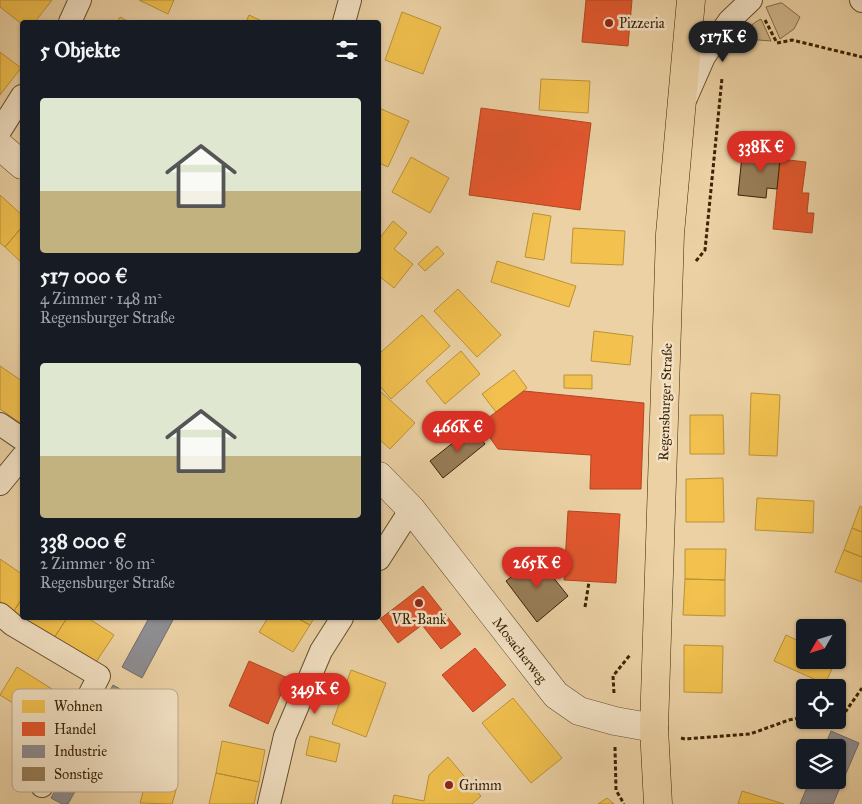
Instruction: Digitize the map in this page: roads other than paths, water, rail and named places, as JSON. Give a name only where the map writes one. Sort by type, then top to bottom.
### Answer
[{"type":"main road","name":"Regensburger Straße","points":[[658,804],[654,728],[670,234],[679,115],[691,0]]},
{"type":"street","points":[[71,20],[80,0]]},
{"type":"street","points":[[345,20],[350,0]]},
{"type":"street","points":[[679,115],[704,57],[729,21],[756,6]]},
{"type":"street","points":[[0,131],[20,99]]},
{"type":"street","points":[[0,146],[20,163]]},
{"type":"street","points":[[0,424],[20,438]]},
{"type":"street","points":[[0,484],[20,459]]},
{"type":"street","name":"Mosacherweg","points":[[381,478],[410,509],[556,695],[579,712],[654,728]]},
{"type":"street","points":[[381,556],[410,509]]},
{"type":"street","points":[[0,614],[13,625],[99,676],[92,689]]},
{"type":"street","points":[[269,804],[285,736],[321,651],[341,620]]},
{"type":"place","name":"Pizzeria","points":[[609,23]]},
{"type":"place","name":"VR-Bank","points":[[419,603]]},
{"type":"place","name":"Grimm","points":[[449,785]]}]
